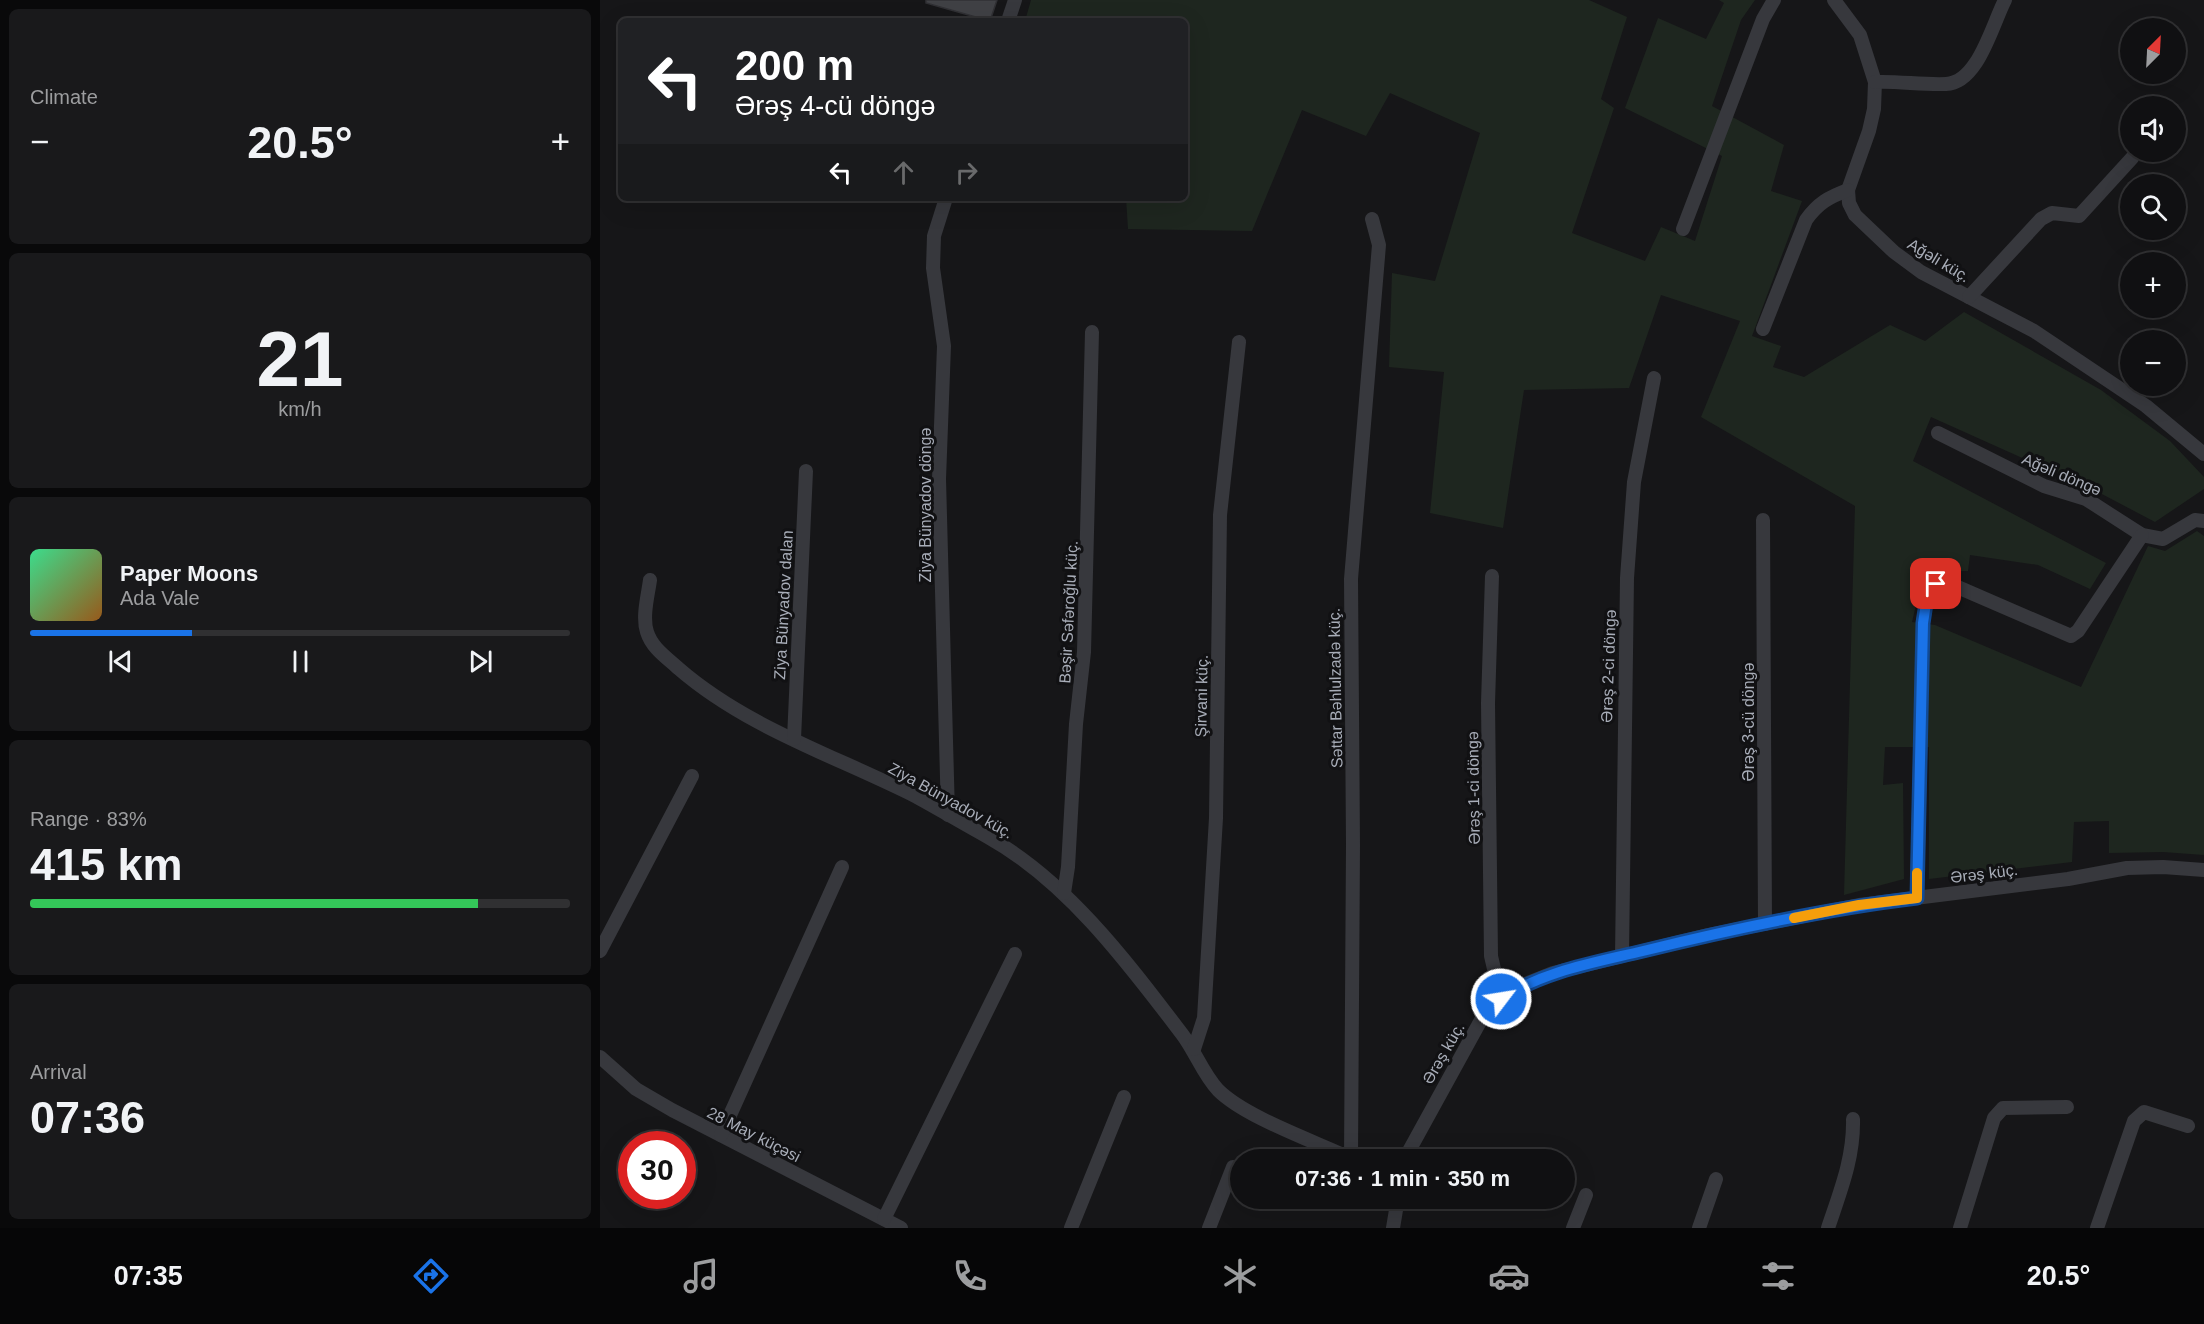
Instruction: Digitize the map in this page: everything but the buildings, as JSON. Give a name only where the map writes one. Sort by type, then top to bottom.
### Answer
[{"type":"street","points":[[1009,18],[1015,0]]},
{"type":"street","points":[[1683,229],[1763,19],[1774,0]]},
{"type":"street","points":[[1763,329],[1806,220],[1826,198],[1848,190],[1869,131],[1874,109],[1875,82],[1860,35],[1834,0]]},
{"type":"street","points":[[1875,82],[1948,84],[1962,79],[1972,71],[1980,57],[2005,0]]},
{"type":"street","points":[[1969,297],[2041,219],[2052,213],[2079,216],[2128,162]]},
{"type":"street","name":"Ağəli küç.","points":[[1848,190],[1849,203],[1855,215],[1894,252],[1921,272],[2034,331],[2146,406],[2204,454]]},
{"type":"street","name":"Ziya Bünyadov döngə","points":[[945,201],[934,236],[933,268],[944,346],[939,479],[948,815]]},
{"type":"street","name":"Səttar Bəhlulzadə küç.","points":[[1353,1149],[1351,579],[1379,245],[1372,219]]},
{"type":"street","name":"Bəşir Səfəroğlu küç.","points":[[1064,893],[1068,867],[1076,724],[1084,652],[1092,332]]},
{"type":"street","name":"Şirvani küç.","points":[[1194,1049],[1204,1018],[1216,818],[1220,515],[1239,342]]},
{"type":"street","name":"Ərəş 2-ci döngə","points":[[1622,956],[1627,578],[1634,482],[1654,378]]},
{"type":"street","name":"Ağəli döngə","points":[[1938,433],[2043,486],[2086,499],[2142,535]]},
{"type":"street","name":"Ziya Bünyadov dalan","points":[[794,739],[806,471]]},
{"type":"street","name":"Ərəş 3-cü döngə","points":[[1763,520],[1765,924]]},
{"type":"street","points":[[1917,898],[1923,623],[1927,597],[1936,584],[1946,582],[2071,636],[2078,631],[2142,535],[2163,538],[2195,520],[2204,521]]},
{"type":"street","name":"Ərəş 1-ci döngə","points":[[1491,576],[1488,703],[1491,956],[1501,999]]},
{"type":"street","name":"Ziya Bünyadov küç.","points":[[650,580],[645,621],[647,632],[656,649],[719,700],[748,718],[948,815],[995,841],[1064,893],[1194,1049],[1208,1077],[1218,1090],[1232,1101],[1332,1149]]},
{"type":"street","points":[[600,951],[692,776]]},
{"type":"street","points":[[721,1135],[842,867]]},
{"type":"street","name":"Ərəş küç.","points":[[1410,1149],[1466,1043],[1481,1020],[1501,999],[1522,986],[1553,973],[1765,924],[1859,905],[2068,879],[2127,868],[2163,867],[2204,870]]},
{"type":"street","points":[[884,1219],[1015,954]]},
{"type":"street","name":"28 May küçəsi","points":[[600,1057],[636,1089],[901,1228]]},
{"type":"street","points":[[1071,1228],[1124,1097]]},
{"type":"street","points":[[1960,1228],[1994,1118],[2003,1108],[2067,1107]]},
{"type":"street","points":[[2097,1228],[2134,1122],[2144,1112],[2188,1126]]},
{"type":"street","points":[[1828,1228],[1848,1167],[1854,1140],[1853,1119]]},
{"type":"street","points":[[1209,1228],[1230,1175]]},
{"type":"street","points":[[1699,1228],[1716,1179]]},
{"type":"street","points":[[1574,1228],[1586,1195]]},
{"type":"street","points":[[1393,1228],[1396,1209]]},
{"type":"shaded area","points":[[1031,0],[1589,0],[1627,17],[1601,99],[1614,108],[1572,233],[1645,261],[1661,227],[1695,241],[1722,156],[1625,108],[1658,18],[1706,39],[1724,3],[1719,0],[1755,0],[1741,20],[1712,106],[1784,145],[1771,191],[1802,201],[1752,336],[1781,346],[1773,367],[1804,377],[1890,325],[1925,341],[1964,312],[2101,390],[2170,441],[2204,477],[2204,489],[2155,522],[2100,493],[1931,417],[1913,461],[2106,563],[2090,589],[2038,565],[1970,555],[1968,571],[1924,571],[1912,622],[1935,625],[2081,687],[2148,546],[2165,551],[2197,531],[2204,536],[2204,855],[2163,852],[2109,853],[2109,821],[2074,822],[2072,862],[1929,879],[1929,747],[1885,747],[1883,785],[1903,783],[1904,879],[1844,895],[1855,506],[1701,417],[1740,321],[1661,295],[1629,388],[1524,390],[1503,528],[1430,513],[1444,372],[1389,367],[1392,273],[1435,281],[1480,133],[1390,93],[1366,136],[1302,110],[1252,231],[1128,229],[1126,201],[1188,201],[1188,18],[1026,18]]},
{"type":"slow traffic","points":[[1794,918],[1859,905],[1917,898],[1917,873]]},
{"type":"route","points":[[1501,999],[1522,986],[1553,973],[1708,935],[1859,905],[1917,898],[1923,623],[1927,597],[1936,584]]}]
